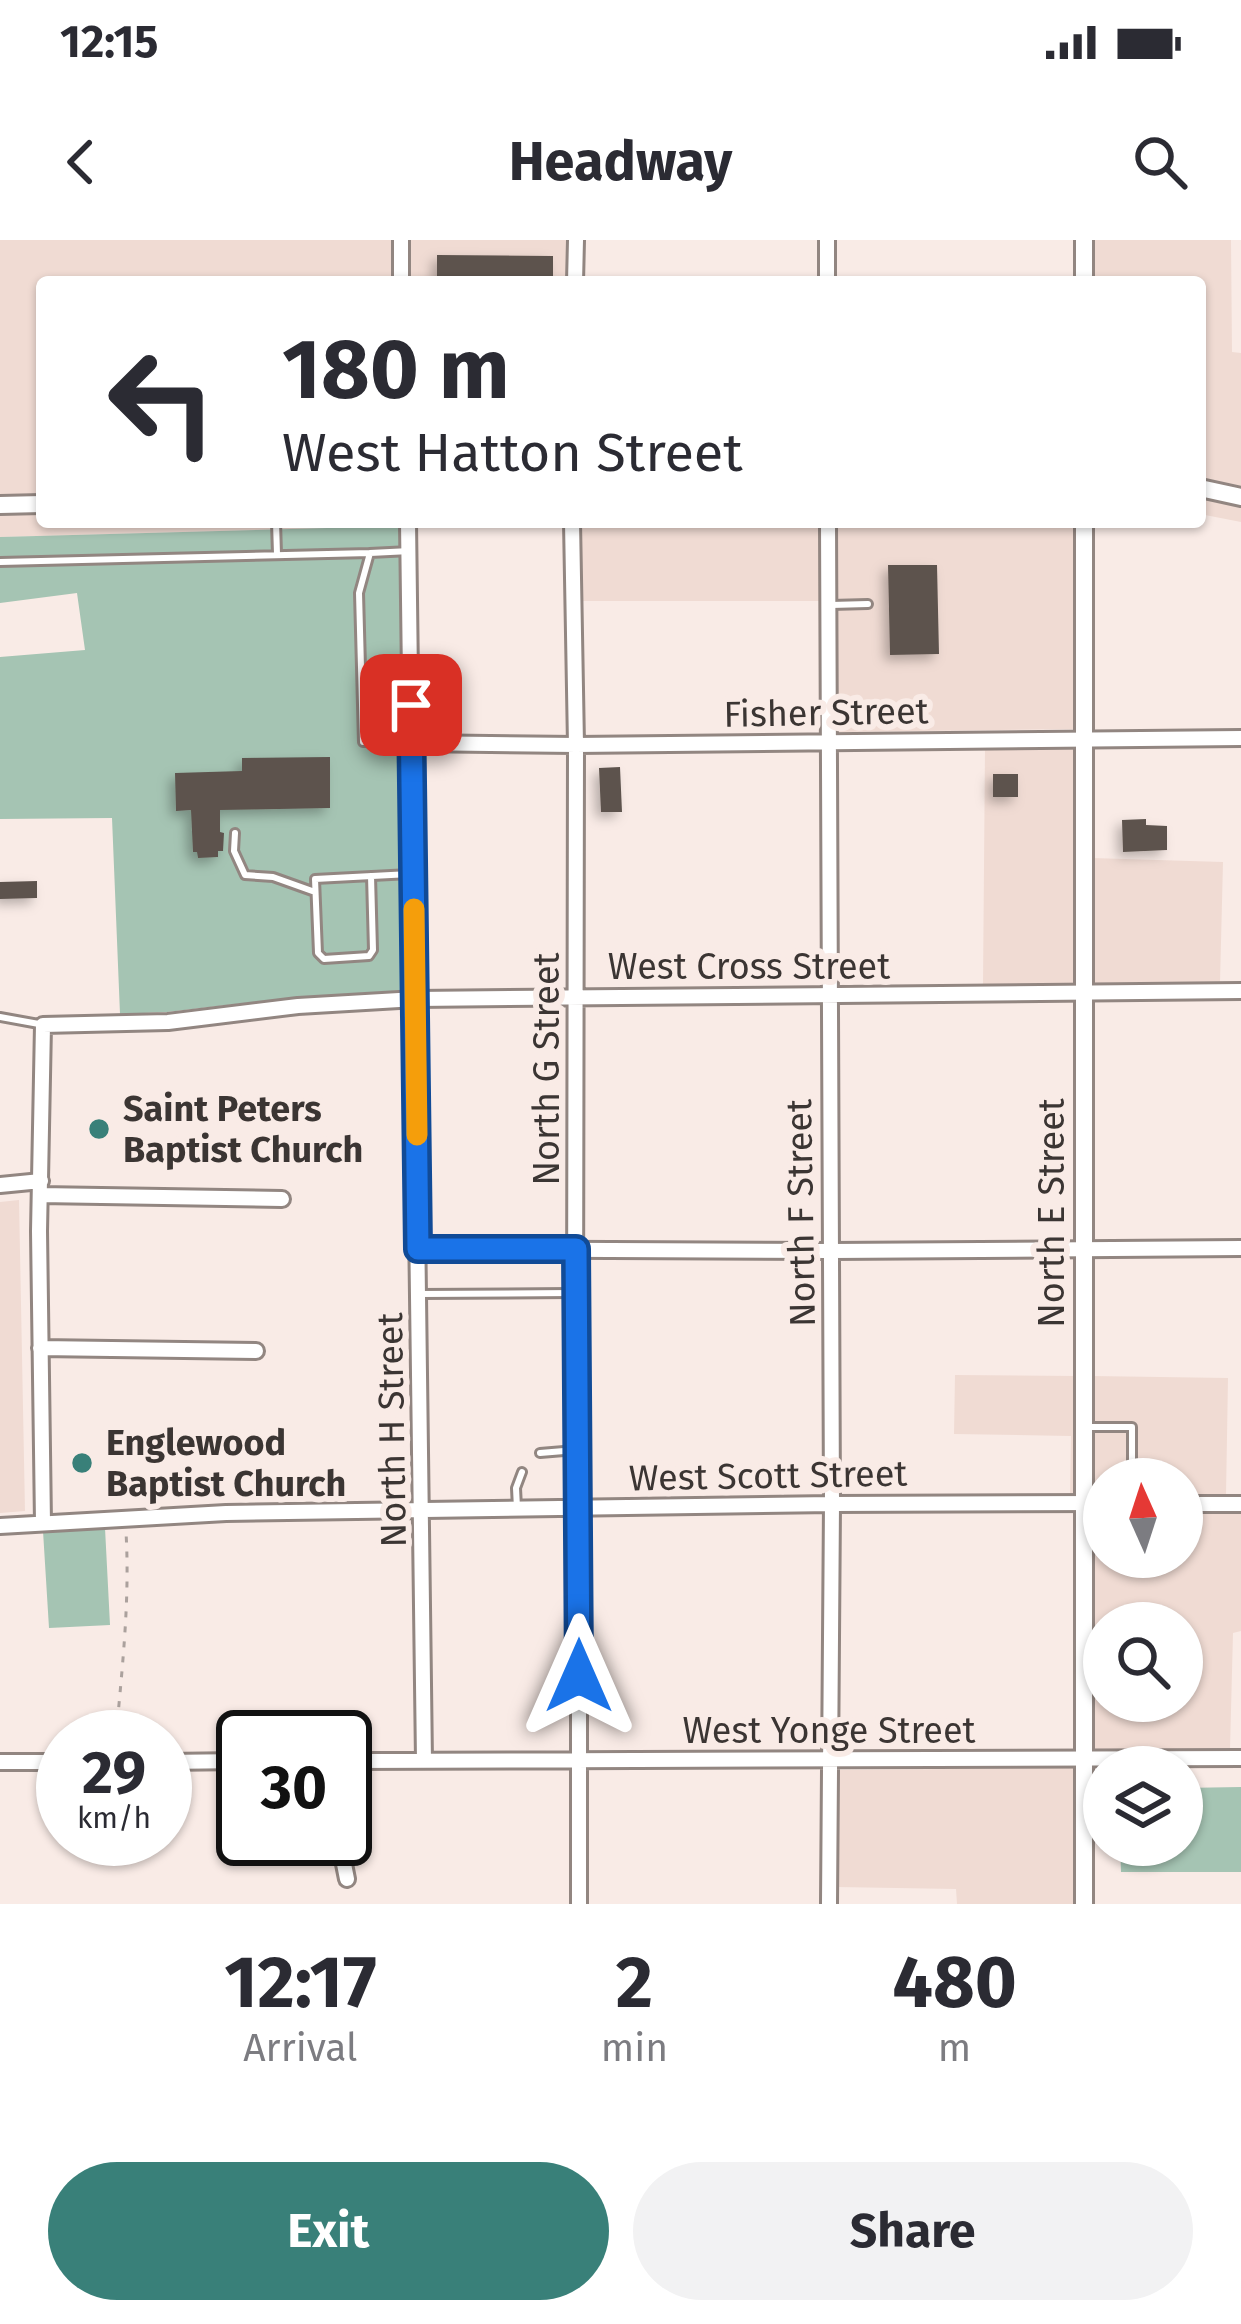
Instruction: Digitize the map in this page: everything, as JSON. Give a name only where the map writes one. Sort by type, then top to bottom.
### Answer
[{"type":"street","points":[[400,240],[401,276]]},
{"type":"street","points":[[575,276],[576,240]]},
{"type":"street","points":[[827,240],[827,276]]},
{"type":"street","points":[[1084,240],[1084,276]]},
{"type":"street","points":[[1206,489],[1241,496]]},
{"type":"street","points":[[0,505],[36,504]]},
{"type":"street","name":"North H Street","points":[[408,528],[424,1761]]},
{"type":"street","name":"North G Street","points":[[572,528],[578,1904]]},
{"type":"street","name":"North F Street","points":[[827,528],[832,1251],[829,1904]]},
{"type":"street","name":"North E Street","points":[[1084,528],[1084,1458]]},
{"type":"street","name":"Fisher Street","points":[[412,743],[576,746],[1241,738]]},
{"type":"street","name":"West Cross Street","points":[[43,1025],[168,1022],[298,1006],[416,999],[1241,991]]},
{"type":"street","points":[[43,1025],[40,1348],[44,1523]]},
{"type":"street","points":[[0,1185],[282,1199]]},
{"type":"street","points":[[418,1249],[1241,1248]]},
{"type":"street","points":[[40,1348],[256,1351]]},
{"type":"street","name":"West Scott Street","points":[[0,1526],[226,1513],[1083,1503]]},
{"type":"street","points":[[1203,1504],[1241,1504]]},
{"type":"street","name":"North E Street","points":[[1084,1578],[1084,1746]]},
{"type":"street","name":"West Yonge Street","points":[[1203,1758],[1241,1758]]},
{"type":"street","name":"West Yonge Street","points":[[372,1761],[1083,1759]]},
{"type":"street","points":[[0,1762],[36,1762]]},
{"type":"street","points":[[345,1866],[347,1879]]},
{"type":"street","name":"North E Street","points":[[1084,1866],[1084,1904]]},
{"type":"lane","points":[[276,528],[277,555]]},
{"type":"lane","points":[[0,562],[410,551]]},
{"type":"lane","points":[[370,553],[359,593],[363,742],[412,743]]},
{"type":"lane","points":[[827,604],[868,604]]},
{"type":"lane","points":[[235,833],[234,851],[245,875],[274,877],[316,892]]},
{"type":"lane","points":[[371,876],[373,950],[369,956],[324,958],[318,952],[315,879],[371,876],[414,874]]},
{"type":"lane","points":[[0,1017],[43,1025]]},
{"type":"lane","points":[[419,1294],[575,1293]]},
{"type":"lane","points":[[1084,1426],[1132,1427],[1132,1458]]},
{"type":"lane","points":[[540,1453],[576,1450]]},
{"type":"lane","points":[[517,1508],[516,1488],[522,1472]]},
{"type":"path","points":[[118,1710],[128,1574],[125,1519]]},
{"type":"shaded area","points":[[0,240],[393,240],[393,276],[36,276],[36,496],[0,497]]},
{"type":"shaded area","points":[[408,240],[568,240],[567,276],[409,276]]},
{"type":"shaded area","points":[[1092,240],[1231,240],[1232,352],[1241,353],[1241,487],[1206,480],[1206,276],[1092,276]]},
{"type":"shaded area","points":[[1206,499],[1241,506],[1241,522],[1206,515]]},
{"type":"shaded area","points":[[0,515],[36,515],[36,528],[327,528],[0,537]]},
{"type":"shaded area","points":[[580,528],[820,528],[820,601],[581,601]]},
{"type":"shaded area","points":[[836,528],[1076,528],[1076,729],[836,732]]},
{"type":"shaded area","points":[[1076,748],[1076,983],[983,985],[985,749]]},
{"type":"shaded area","points":[[1092,858],[1223,862],[1220,982],[1092,983]]},
{"type":"shaded area","points":[[19,1200],[25,1511],[0,1513],[0,1202]]},
{"type":"shaded area","points":[[955,1375],[1076,1376],[1076,1494],[1070,1494],[1071,1436],[954,1434]]},
{"type":"shaded area","points":[[1092,1376],[1228,1378],[1226,1495],[1203,1495],[1203,1458],[1092,1458]]},
{"type":"shaded area","points":[[1203,1513],[1241,1513],[1241,1631],[1233,1633],[1230,1749],[1092,1746],[1092,1722],[1203,1722],[1203,1602],[1092,1602],[1092,1578],[1203,1578]]},
{"type":"shaded area","points":[[1076,1768],[1076,1904],[957,1904],[956,1889],[837,1887],[839,1770]]},
{"type":"green space","points":[[400,528],[408,990],[120,1014],[112,818],[0,819],[0,657],[85,650],[77,593],[0,603],[0,537]]},
{"type":"green space","points":[[105,1528],[110,1625],[49,1628],[43,1531]]},
{"type":"green space","points":[[1241,1787],[1241,1872],[1121,1872],[1121,1866],[1203,1866],[1203,1788]]},
{"type":"building","points":[[437,255],[553,256],[553,276],[437,276]]},
{"type":"building","points":[[888,565],[937,565],[939,654],[890,655]]},
{"type":"building","points":[[330,757],[330,808],[220,810],[223,851],[218,851],[218,857],[198,858],[193,852],[191,810],[176,811],[175,773],[242,771],[242,758]]},
{"type":"building","points":[[620,767],[622,812],[601,812],[599,768]]},
{"type":"building","points":[[993,774],[1018,774],[1018,797],[993,797]]},
{"type":"building","points":[[1146,819],[1146,825],[1167,826],[1167,850],[1123,852],[1122,820]]},
{"type":"building","points":[[37,881],[37,898],[0,899],[0,882]]},
{"type":"slow traffic","points":[[414,909],[417,1135]]},
{"type":"place","name":"Saint Peters Baptist Church","points":[[99,1129]]},
{"type":"place","name":"Englewood Baptist Church","points":[[82,1463]]},
{"type":"route","points":[[411,705],[418,1249],[576,1249],[579,1676]]}]
